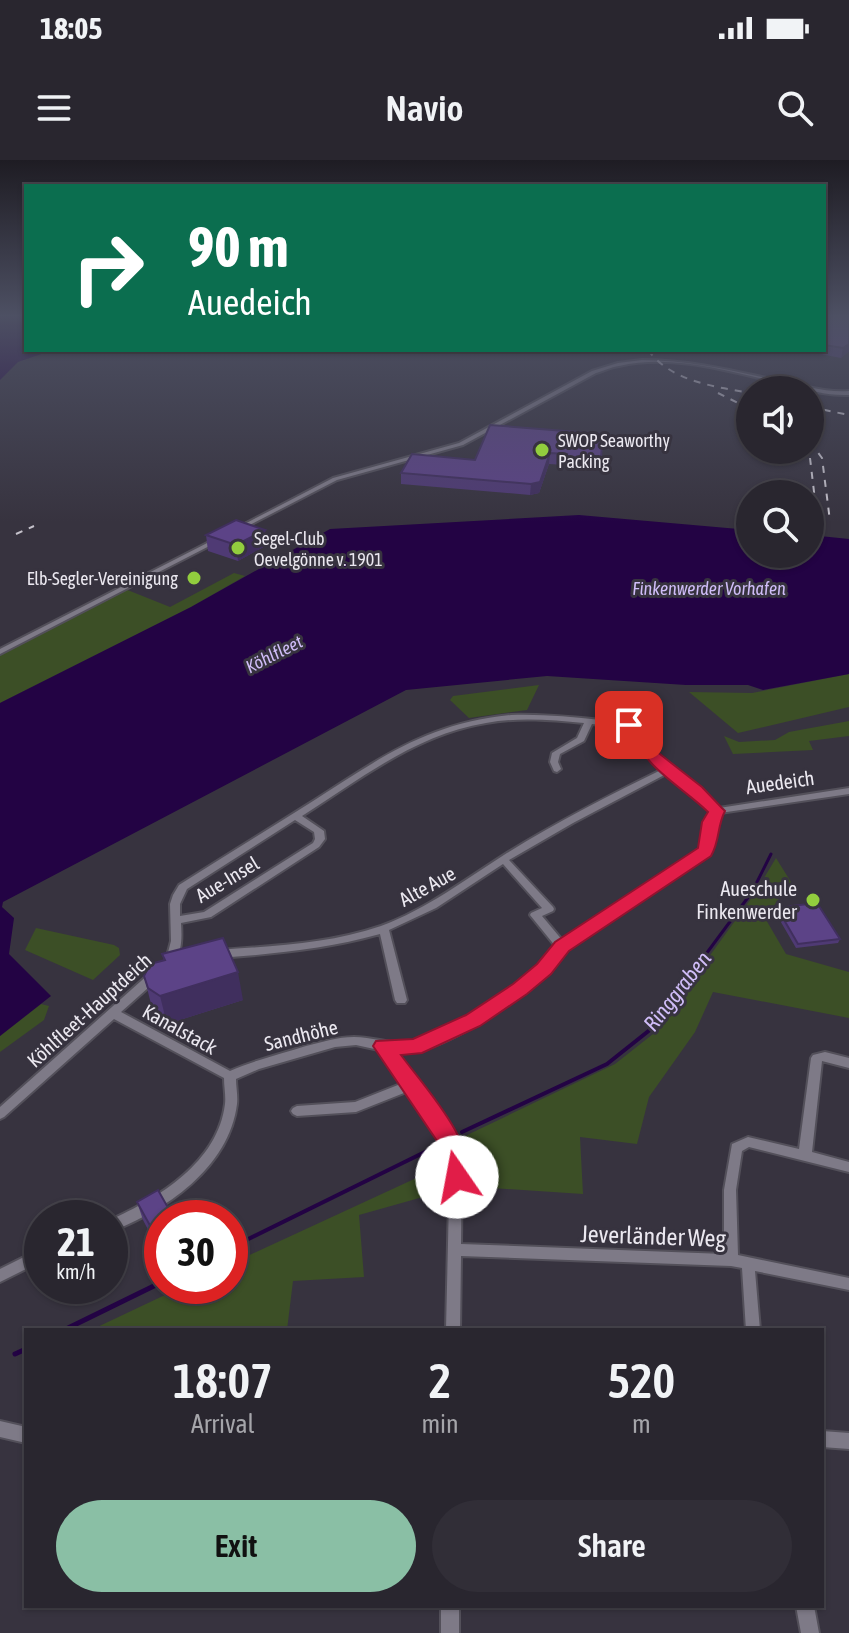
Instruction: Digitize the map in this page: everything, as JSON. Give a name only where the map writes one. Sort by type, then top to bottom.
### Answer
[{"type":"street","points":[[232,532],[335,479],[461,444],[570,385]]},
{"type":"street","points":[[796,385],[847,394]]},
{"type":"street","points":[[0,651],[223,537]]},
{"type":"street","name":"Aue-Insel","points":[[295,816],[319,831],[320,839],[316,845],[207,915],[176,920],[173,905],[183,887],[295,816],[434,732],[479,720],[527,716],[589,722]]},
{"type":"street","points":[[383,1046],[415,1047],[473,1021],[520,989],[544,969],[562,947],[705,852],[710,843],[711,822],[717,811],[647,750],[638,728],[589,722],[581,739],[556,753],[554,762],[557,769]]},
{"type":"street","name":"Alte Aue","points":[[205,954],[290,949],[384,929],[440,902],[562,824],[668,770]]},
{"type":"street","name":"Auedeich","points":[[717,811],[849,791]]},
{"type":"street","points":[[504,860],[549,909],[535,915],[562,947]]},
{"type":"street","name":"Köhlfleet-Hauptdeich","points":[[0,1114],[182,952],[176,920]]},
{"type":"street","points":[[384,929],[401,1000]]},
{"type":"street","name":"Kanalstack","points":[[113,1013],[230,1076]]},
{"type":"street","name":"Sandhöhe","points":[[230,1076],[335,1043],[356,1041],[383,1046]]},
{"type":"street","points":[[383,1046],[444,1130],[456,1157],[453,1328]]},
{"type":"street","points":[[805,1155],[819,1055],[849,1063]]},
{"type":"street","points":[[128,1217],[169,1196],[212,1153],[229,1114],[233,1093],[230,1076]]},
{"type":"street","points":[[297,1111],[356,1107],[411,1085]]},
{"type":"street","points":[[731,1260],[733,1160],[736,1148],[748,1142],[849,1167]]},
{"type":"street","name":"Jeverländer Weg","points":[[454,1250],[731,1260],[849,1284]]},
{"type":"street","points":[[0,1276],[24,1263]]},
{"type":"street","points":[[748,1263],[753,1328]]},
{"type":"street","points":[[0,1429],[24,1435]]},
{"type":"street","points":[[824,1439],[849,1441]]},
{"type":"street","points":[[450,1608],[450,1633]]},
{"type":"street","points":[[805,1608],[810,1633]]},
{"type":"green space","points":[[234,573],[245,576],[191,607],[0,703],[0,655],[125,589],[170,607]]},
{"type":"green space","points":[[849,674],[849,707],[738,733],[689,692],[752,693]]},
{"type":"green space","points":[[539,685],[527,710],[469,718],[450,700],[453,696]]},
{"type":"green space","points":[[849,721],[849,736],[809,741],[813,750],[733,754],[724,736],[739,742],[775,740],[789,732]]},
{"type":"green space","points":[[776,858],[791,882],[765,918],[786,954],[849,972],[849,1018],[713,992],[695,1032],[649,1097],[637,1144],[580,1137],[583,1194],[462,1186],[359,1215],[364,1277],[293,1281],[287,1328],[95,1328],[146,1304],[248,1304],[248,1256],[451,1162],[465,1136],[615,1064],[653,1034],[753,896]]},
{"type":"green space","points":[[36,928],[114,945],[119,948],[120,955],[93,980],[25,950]]},
{"type":"green space","points":[[41,1004],[49,1006],[44,1020],[0,1052],[0,1036]]},
{"type":"water","points":[[579,515],[736,529],[736,568],[824,568],[824,536],[849,539],[849,674],[763,690],[748,685],[686,685],[547,676],[406,690],[3,902],[2,907],[14,918],[9,954],[51,996],[0,1036],[0,703],[191,607],[330,529]]},
{"type":"building","points":[[490,425],[603,434],[601,457],[566,457],[567,454],[550,453],[540,482],[531,484],[401,473],[412,454],[475,460]]},
{"type":"building","points":[[236,520],[265,530],[236,545],[206,535]]},
{"type":"building","points":[[817,903],[840,939],[798,944],[780,913],[785,912],[782,907]]},
{"type":"building","points":[[223,938],[238,972],[160,996],[148,988],[144,976],[150,964],[165,960],[162,954]]},
{"type":"building","points":[[158,1190],[164,1200],[144,1200],[144,1215],[137,1202]]},
{"type":"waterway","name":"Ringgraben","points":[[686,981],[752,892],[771,854]]},
{"type":"waterway","name":"Ringgraben","points":[[462,1132],[607,1064],[651,1029],[688,979]]},
{"type":"waterway","name":"Ringgraben","points":[[248,1239],[433,1148]]},
{"type":"waterway","name":"Ringgraben","points":[[68,1328],[144,1291]]},
{"type":"waterway","name":"Ringgraben","points":[[15,1354],[24,1350]]},
{"type":"railway","points":[[707,385],[736,390]]},
{"type":"railway","points":[[718,393],[736,402]]},
{"type":"railway","points":[[824,410],[849,415]]},
{"type":"railway","points":[[811,464],[813,480]]},
{"type":"railway","points":[[823,464],[830,521]]},
{"type":"railway","points":[[16,534],[34,526]]},
{"type":"place","name":"SWOP Seaworthy Packing","points":[[542,450]]},
{"type":"place","name":"Segel-Club Oevelgönne v. 1901","points":[[238,548]]},
{"type":"place","name":"Elb-Segler-Vereinigung","points":[[194,578]]},
{"type":"place","name":"Aueschule Finkenwerder","points":[[813,900]]},
{"type":"route","points":[[457,1177],[456,1157],[451,1143],[383,1046],[415,1047],[473,1021],[520,989],[544,969],[562,947],[705,852],[710,843],[711,822],[717,811],[696,790],[650,755],[644,747],[642,732],[629,725]]},
{"type":"water label","name":"Finkenwerder Vorhafen","points":[[709,588]]},
{"type":"water label","name":"Köhlfleet","points":[[274,654]]}]
